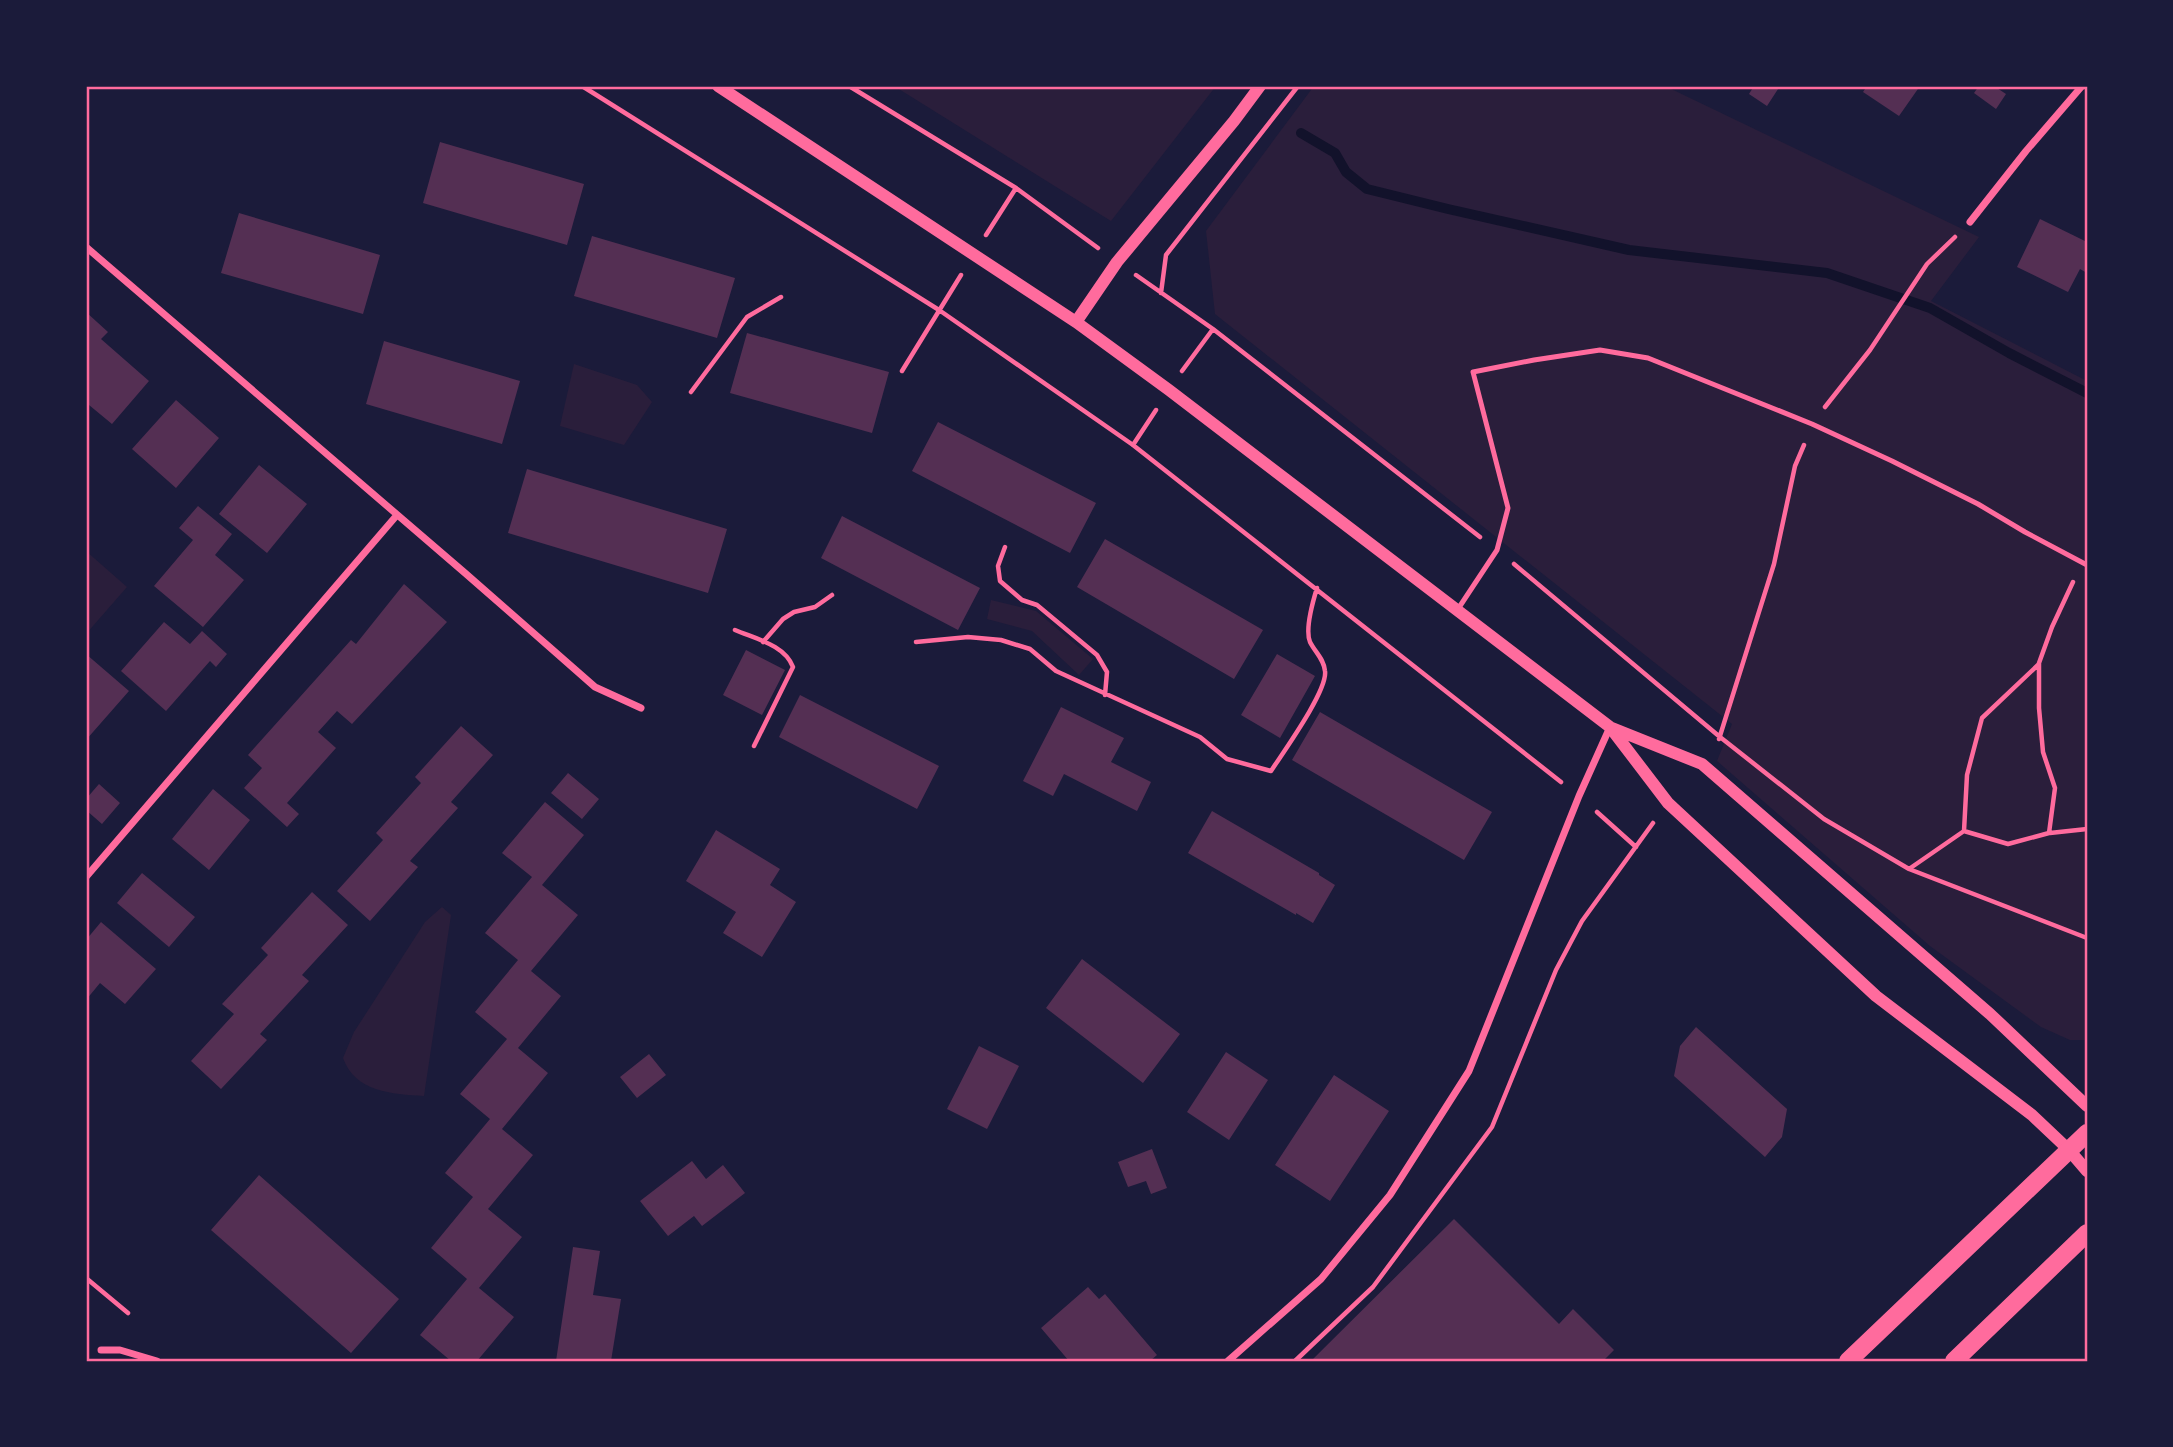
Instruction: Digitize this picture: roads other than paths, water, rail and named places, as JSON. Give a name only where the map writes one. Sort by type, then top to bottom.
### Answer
[{"type":"main road","points":[[1848,1361],[2087,1133]]},
{"type":"main road","points":[[1954,1361],[2087,1233]]},
{"type":"street","points":[[718,86],[1076,323],[1169,390],[1610,727],[1668,803],[1876,996],[2032,1115],[2087,1171]]},
{"type":"street","points":[[1076,323],[1117,262],[1260,86]]},
{"type":"street","points":[[1970,222],[2082,86]]},
{"type":"street","points":[[86,247],[595,687],[640,708]]},
{"type":"street","points":[[86,877],[397,514]]},
{"type":"street","points":[[1228,1361],[1321,1279],[1390,1195],[1469,1071],[1579,796],[1610,727]]},
{"type":"street","points":[[1610,727],[1702,764],[1990,1014],[2087,1106]]},
{"type":"street","points":[[101,1350],[120,1350],[157,1361]]},
{"type":"lane","points":[[1458,610],[1497,550],[1508,508],[1473,372],[1600,350],[1648,358],[1812,424],[1978,504],[2085,564]]},
{"type":"waterway","points":[[1301,133],[1335,153],[1346,172],[1367,189],[1629,250],[1827,273],[1930,308],[2087,393]]}]
